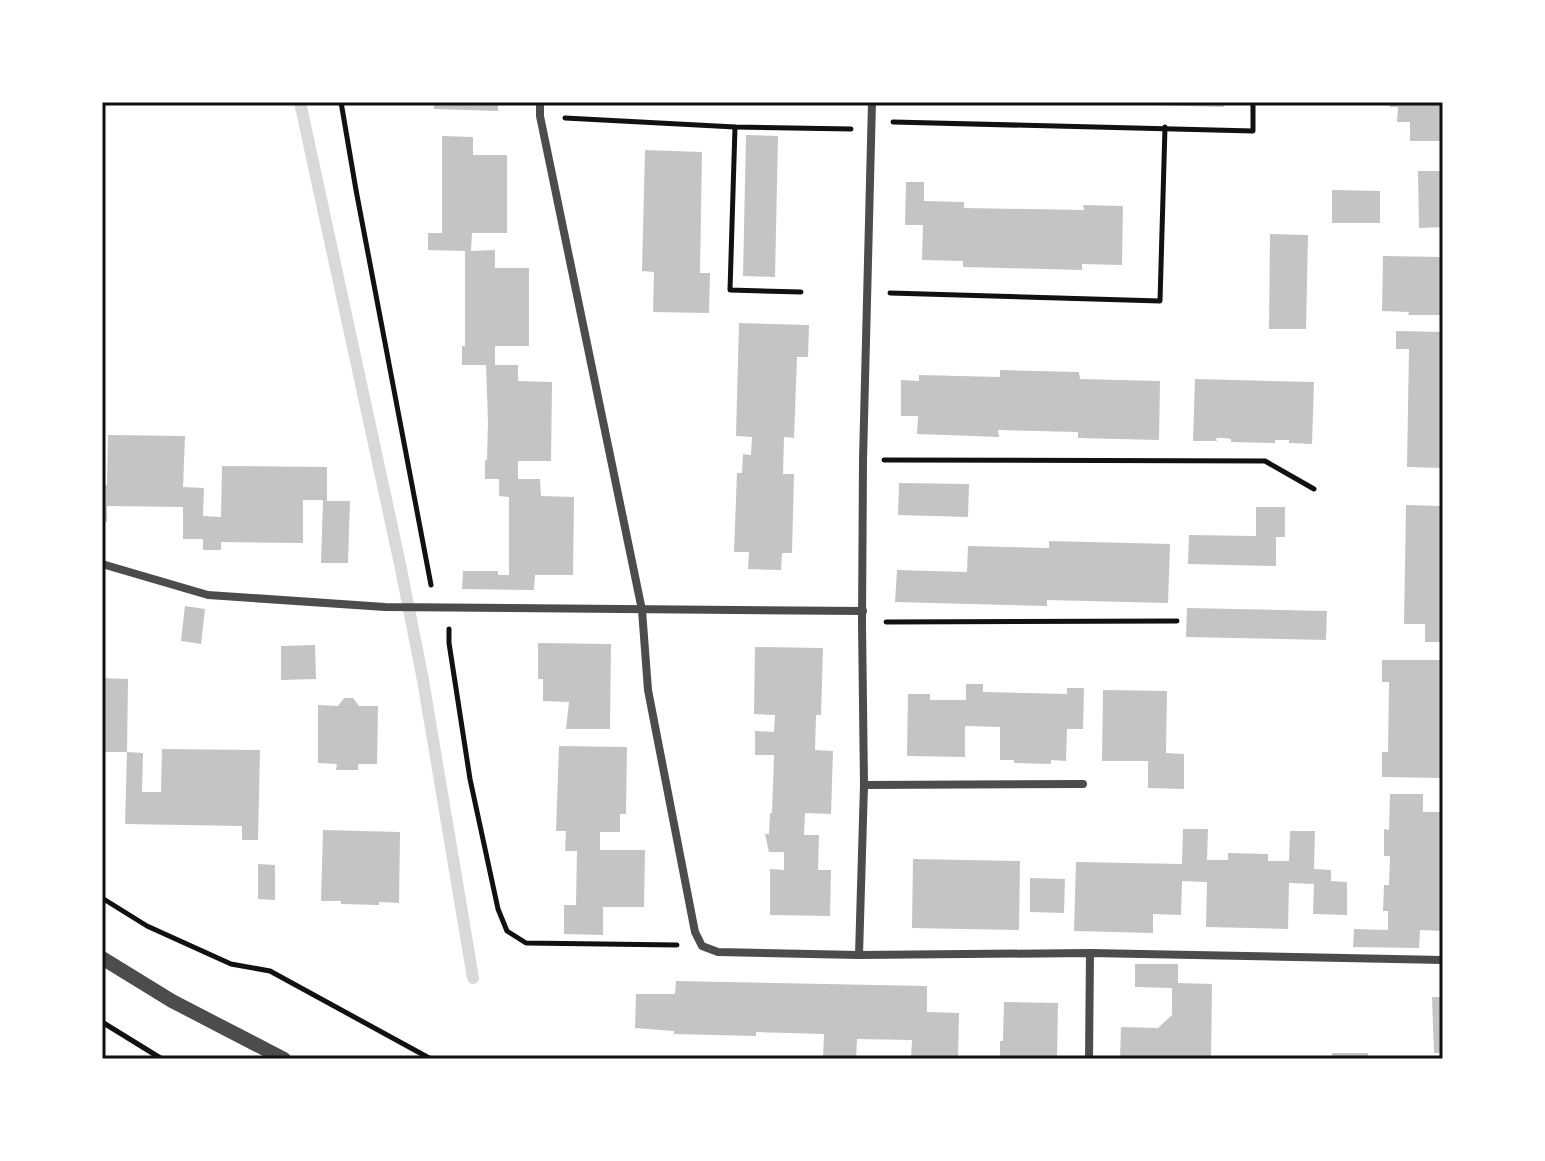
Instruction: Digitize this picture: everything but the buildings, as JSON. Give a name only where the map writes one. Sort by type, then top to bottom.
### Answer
[{"type":"street","points":[[540,102],[540,116],[642,610],[648,690],[695,932],[702,946],[718,952],[859,955],[1090,953],[1443,960]]},
{"type":"street","points":[[859,955],[864,785],[863,460],[872,102]]},
{"type":"street","points":[[102,564],[208,595],[385,607],[863,611]]},
{"type":"street","points":[[864,785],[1083,784]]},
{"type":"street","points":[[1089,1059],[1090,953]]},
{"type":"street","points":[[102,958],[172,1001],[284,1059]]},
{"type":"path","points":[[341,102],[435,608]]},
{"type":"path","points":[[540,116],[735,127],[1165,127],[1253,131],[1253,102]]},
{"type":"path","points":[[735,127],[730,290],[801,292]]},
{"type":"path","points":[[868,293],[1160,301],[1165,127]]},
{"type":"path","points":[[863,460],[1265,461],[1314,489]]},
{"type":"path","points":[[449,608],[449,643],[470,779],[498,909],[507,931],[526,943],[702,946]]},
{"type":"path","points":[[862,623],[1177,621]]},
{"type":"path","points":[[102,898],[147,926],[231,964],[270,971],[431,1059]]},
{"type":"path","points":[[102,1022],[162,1059]]},
{"type":"waterway","points":[[300,102],[423,680],[473,978]]}]
